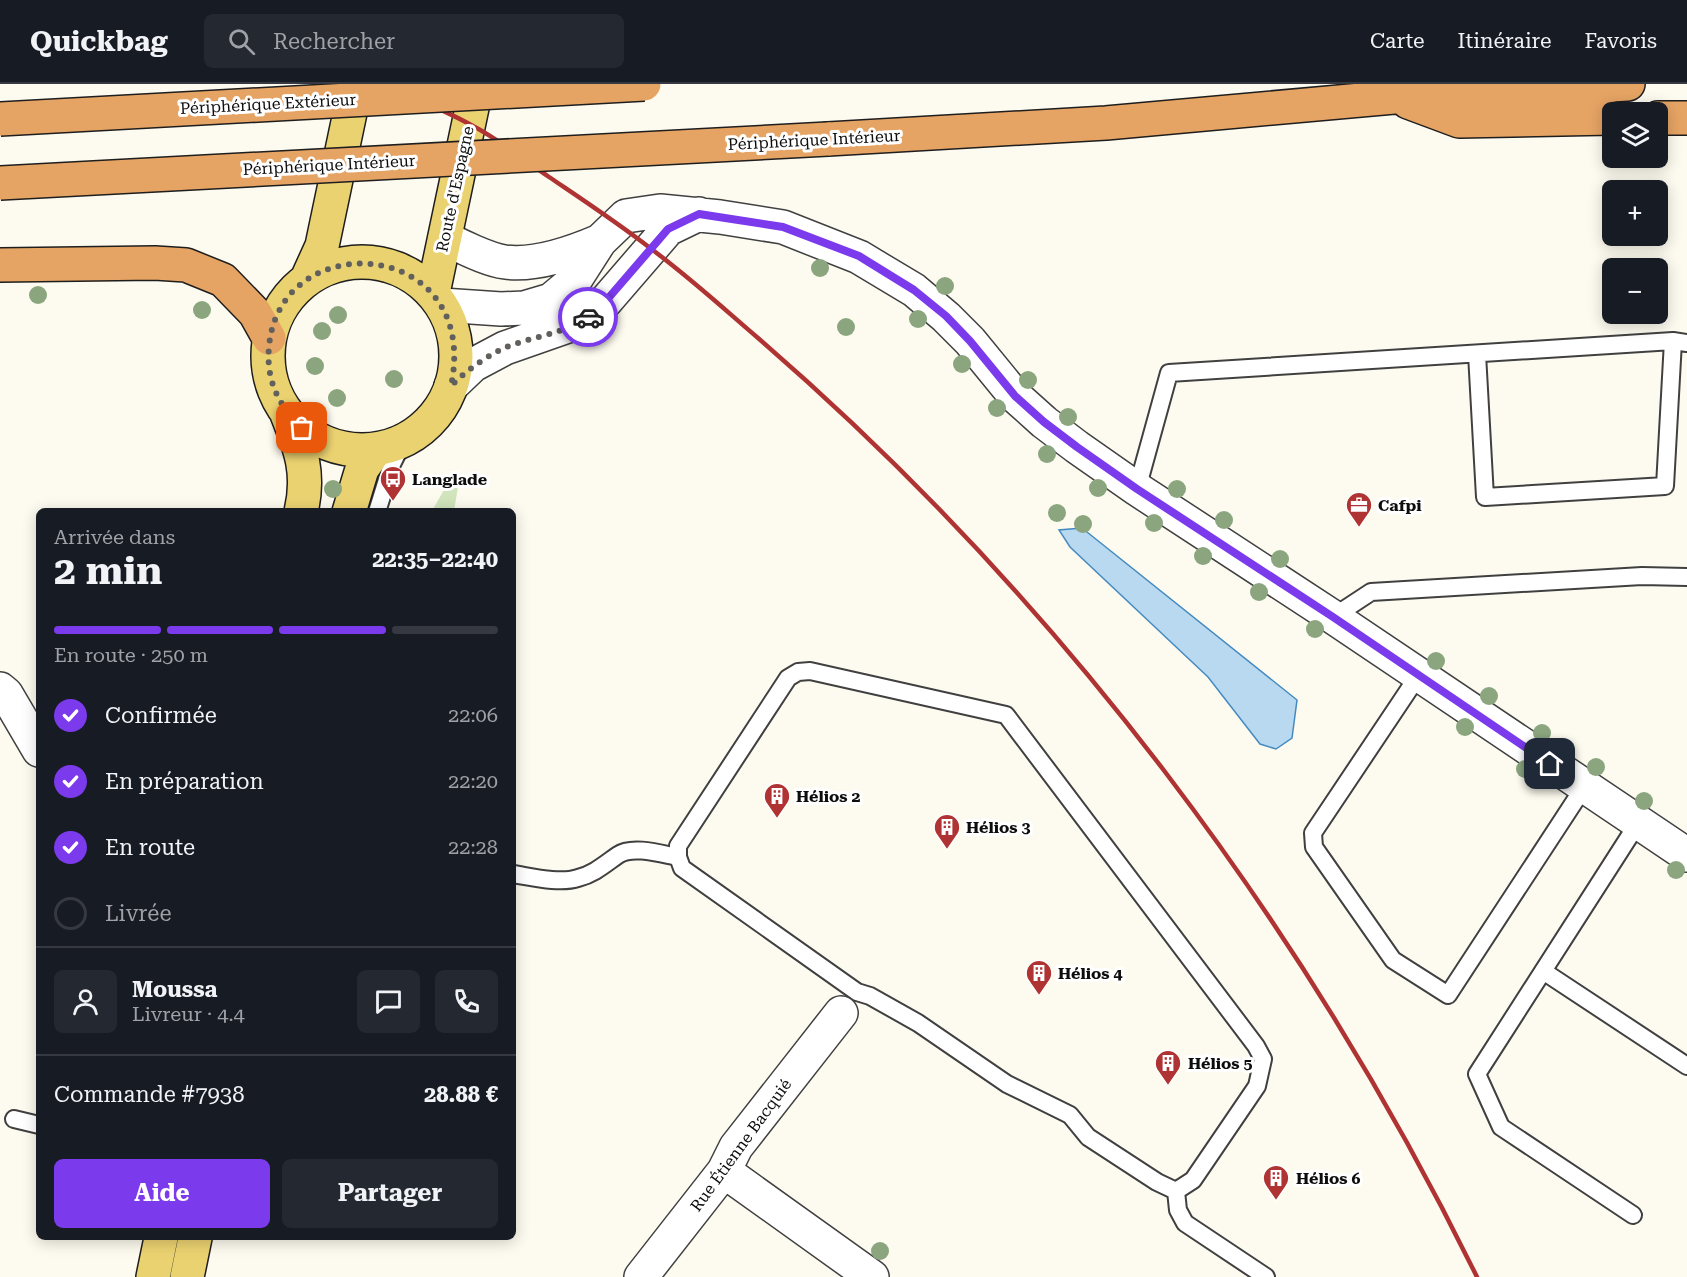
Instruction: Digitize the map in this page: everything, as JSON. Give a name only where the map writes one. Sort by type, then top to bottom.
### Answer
[{"type":"highway","name":"Périphérique Extérieur","points":[[0,119],[644,84]]},
{"type":"highway","name":"Périphérique Intérieur","points":[[0,183],[1107,123],[1394,97],[1628,84]]},
{"type":"highway","points":[[1394,97],[1459,121],[1602,118]]},
{"type":"highway","points":[[1668,118],[1687,118]]},
{"type":"highway","points":[[0,266],[155,263],[186,265],[223,280],[255,313],[269,338]]},
{"type":"main road","points":[[307,279],[322,246],[356,84]]},
{"type":"main road","name":"Route d'Espagne","points":[[437,299],[445,238],[477,84]]},
{"type":"main road","points":[[350,508],[362,469],[390,444],[424,426],[440,408],[451,386],[455,364],[455,343],[437,299],[400,271],[377,264],[353,262],[329,268],[307,279],[290,296],[277,315],[269,338],[270,378],[277,397],[288,414],[318,439],[356,450],[390,444]]},
{"type":"main road","points":[[288,414],[302,451],[306,483],[302,508]]},
{"type":"main road","points":[[153,1277],[161,1240]]},
{"type":"main road","points":[[187,1277],[195,1240]]},
{"type":"street","points":[[437,299],[512,308],[524,308],[551,300],[575,280],[600,242],[627,216],[660,211],[699,214],[783,227],[859,256],[914,290],[946,316],[970,341],[1015,396],[1044,422],[1137,489],[1333,617],[1687,855]]},
{"type":"street","points":[[451,386],[473,365],[505,348],[585,320],[605,302],[668,229],[699,214]]},
{"type":"street","points":[[445,238],[504,262],[536,261],[600,242]]},
{"type":"street","points":[[0,689],[6,694],[36,745]]},
{"type":"street","name":"Rue Étienne Bacquié","points":[[640,1277],[724,1171],[736,1147],[849,1003]]},
{"type":"street","points":[[724,1171],[873,1277]]},
{"type":"lane","points":[[1137,489],[1169,373],[1477,354],[1680,342],[1665,486],[1485,497],[1477,354]]},
{"type":"lane","points":[[378,508],[392,464],[390,444]]},
{"type":"lane","points":[[1333,617],[1371,592],[1642,576],[1687,577]]},
{"type":"lane","points":[[810,670],[1006,715],[1176,939],[1256,1046],[1263,1059],[1257,1086],[1193,1180],[1176,1191],[1157,1182],[1088,1137],[1070,1115],[1008,1084],[918,1023],[870,996],[849,1003],[682,868],[678,857],[678,846],[788,678],[798,672],[810,670]]},
{"type":"lane","points":[[1418,676],[1313,833],[1314,847],[1393,960],[1448,995],[1584,787]]},
{"type":"lane","points":[[1633,1215],[1501,1127],[1477,1074],[1638,823]]},
{"type":"lane","points":[[516,875],[542,879],[576,879],[600,869],[621,853],[648,851],[678,857]]},
{"type":"lane","points":[[1543,971],[1687,1066]]},
{"type":"lane","points":[[15,1119],[36,1124]]},
{"type":"lane","points":[[1176,1191],[1178,1210],[1185,1223],[1266,1277]]},
{"type":"green space","points":[[453,474],[460,475],[454,508],[434,508]]},
{"type":"water","points":[[1082,528],[1297,700],[1292,738],[1276,749],[1260,744],[1208,677],[1070,547],[1059,530]]},
{"type":"railway","points":[[384,84],[493,137],[664,259],[758,338],[868,438],[972,544],[1071,655],[1165,772],[1252,892],[1333,1017],[1408,1145],[1477,1277]]},
{"type":"way so far","points":[[302,428],[288,414],[277,397],[270,378],[269,338],[277,315],[290,296],[307,279],[329,268],[353,262],[377,264],[400,271],[433,293],[442,305],[455,343],[455,364],[451,386],[473,365],[505,348],[540,337],[588,317]]},
{"type":"place","name":"Langlade","points":[[393,502]]},
{"type":"place","name":"Cafpi","points":[[1359,528]]},
{"type":"place","name":"Hélios 2","points":[[777,819]]},
{"type":"place","name":"Hélios 3","points":[[947,850]]},
{"type":"place","name":"Hélios 4","points":[[1039,996]]},
{"type":"place","name":"Hélios 5","points":[[1168,1086]]},
{"type":"place","name":"Hélios 6","points":[[1276,1201]]},
{"type":"route","points":[[588,317],[605,302],[668,229],[699,214],[783,227],[859,256],[914,290],[946,316],[970,341],[1015,396],[1077,447],[1550,764]]}]
